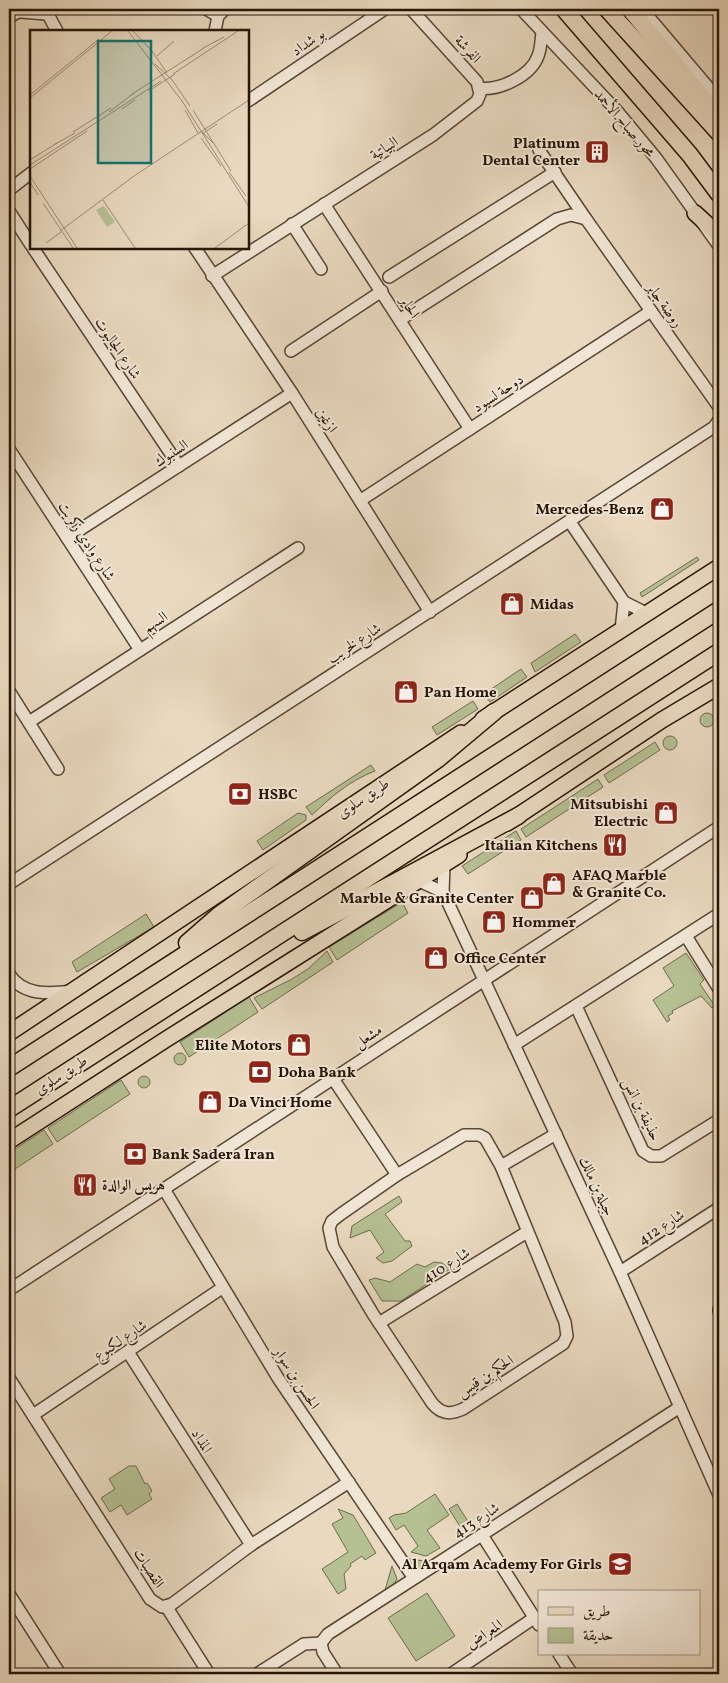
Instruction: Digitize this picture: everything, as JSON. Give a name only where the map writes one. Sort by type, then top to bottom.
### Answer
[{"type":"highway","name":"محور صباح الأحمد","points":[[564,9],[684,149],[719,194]]},
{"type":"highway","points":[[607,9],[719,133]]},
{"type":"highway","points":[[630,9],[719,117]]},
{"type":"highway","points":[[9,1068],[719,610]]},
{"type":"highway","name":"طريق سلوى","points":[[9,1109],[719,652]]},
{"type":"highway","points":[[140,983],[219,915],[438,759],[494,712]]},
{"type":"highway","points":[[228,968],[292,937],[518,816]]},
{"type":"main road","points":[[695,213],[719,236]]},
{"type":"main road","name":"طريق سلوى","points":[[9,1033],[196,911],[429,753],[719,567]]},
{"type":"main road","name":"طريق سلوى","points":[[9,1141],[165,1040],[444,865],[719,686]]},
{"type":"street","points":[[206,9],[221,13],[215,30]]},
{"type":"street","name":"بو شداد","points":[[251,99],[385,9]]},
{"type":"street","name":"الفرشة","points":[[411,9],[474,78],[479,88]]},
{"type":"street","name":"محور صباح الأحمد","points":[[521,9],[617,111],[656,158],[719,246]]},
{"type":"street","points":[[642,9],[719,100]]},
{"type":"street","points":[[9,17],[23,10],[45,11],[56,30]]},
{"type":"street","points":[[479,88],[501,86],[531,67],[539,54],[542,33]]},
{"type":"street","name":"البياتية","points":[[212,276],[433,135],[472,107],[479,98],[479,88]]},
{"type":"street","name":"روضة جابر","points":[[539,150],[719,407]]},
{"type":"street","points":[[389,277],[555,172]]},
{"type":"street","points":[[9,190],[30,174]]},
{"type":"street","name":"الحاير","points":[[324,204],[470,429]]},
{"type":"street","name":"شارع الجالبوت","points":[[9,211],[30,243]]},
{"type":"street","points":[[400,319],[557,219],[571,215],[586,219]]},
{"type":"street","points":[[292,224],[322,269]]},
{"type":"street","name":"شارع الجالبوت","points":[[34,249],[179,466]]},
{"type":"street","name":"ازغين","points":[[196,249],[292,393],[430,612]]},
{"type":"street","points":[[292,351],[382,291]]},
{"type":"street","name":"دوحة لسيود","points":[[361,500],[650,311]]},
{"type":"street","name":"السنبوك","points":[[67,538],[292,393]]},
{"type":"street","name":"شارع لخريب","points":[[9,884],[570,522],[717,423]]},
{"type":"street","name":"شارع وادي زكريت","points":[[9,448],[140,650]]},
{"type":"street","points":[[570,522],[624,602],[648,614]]},
{"type":"street","name":"السهم","points":[[29,722],[298,548]]},
{"type":"street","points":[[622,630],[624,602]]},
{"type":"street","points":[[9,691],[58,769]]},
{"type":"street","name":"مشعل","points":[[9,1290],[332,1077],[719,827]]},
{"type":"street","name":"جبلة بن مالك","points":[[444,865],[443,892],[620,1272],[719,1495]]},
{"type":"street","points":[[419,881],[443,892]]},
{"type":"street","points":[[514,1045],[719,914]]},
{"type":"street","points":[[686,936],[719,989]]},
{"type":"street","points":[[9,974],[22,986],[40,993],[73,990]]},
{"type":"street","name":"حذيفة بن انس","points":[[576,1006],[643,1151],[651,1156],[661,1156],[718,1123]]},
{"type":"street","points":[[332,1077],[398,1175]]},
{"type":"street","name":"الحكم بن قيس","points":[[472,1134],[485,1138],[501,1166],[565,1322],[566,1341],[463,1409],[448,1413],[438,1410],[379,1324],[333,1247],[329,1228],[336,1218],[398,1175],[456,1138],[472,1134]]},
{"type":"street","points":[[501,1166],[556,1134]]},
{"type":"street","name":"الحسن بن سوار","points":[[164,1189],[278,1378],[413,1577]]},
{"type":"street","name":"شارع 412","points":[[620,1272],[719,1208]]},
{"type":"street","name":"شارع 410","points":[[379,1324],[528,1232]]},
{"type":"street","name":"شارع لكبوع","points":[[33,1415],[222,1288]]},
{"type":"street","name":"المذاد","points":[[128,1352],[250,1545]]},
{"type":"street","name":"القصبات","points":[[9,1378],[150,1599],[157,1605],[166,1606],[250,1545],[349,1482]]},
{"type":"street","name":"شارع 413","points":[[321,1643],[328,1634],[413,1577],[680,1406]]},
{"type":"street","points":[[482,1534],[537,1622]]},
{"type":"street","points":[[9,1594],[60,1674]]},
{"type":"street","points":[[166,1606],[209,1674]]},
{"type":"street","name":"المعراض","points":[[451,1674],[537,1622]]},
{"type":"street","points":[[257,1674],[304,1644],[321,1643],[323,1652],[337,1674]]},
{"type":"street","points":[[560,1656],[572,1674]]},
{"type":"green space","points":[[697,557],[699,560],[642,597],[640,593]]},
{"type":"green space","points":[[575,634],[581,642],[535,672],[531,663]]},
{"type":"green space","points":[[521,669],[527,677],[490,702],[484,694]]},
{"type":"green space","points":[[473,701],[478,709],[437,735],[432,727]]},
{"type":"green space","points":[[704,713],[710,713],[714,720],[710,727],[704,727],[700,723],[700,717]]},
{"type":"green space","points":[[667,736],[673,736],[677,743],[673,750],[667,750],[663,746],[663,740]]},
{"type":"green space","points":[[655,742],[660,750],[609,783],[604,775]]},
{"type":"green space","points":[[371,765],[375,771],[341,790],[312,815],[306,807]]},
{"type":"green space","points":[[598,779],[603,787],[526,837],[521,829]]},
{"type":"green space","points":[[298,813],[306,815],[306,820],[263,850],[257,841]]},
{"type":"green space","points":[[516,831],[521,840],[468,874],[462,866]]},
{"type":"green space","points":[[402,902],[408,913],[337,960],[329,947]]},
{"type":"green space","points":[[146,914],[154,927],[77,972],[72,962]]},
{"type":"green space","points":[[327,951],[333,962],[262,1009],[254,998],[308,969]]},
{"type":"green space","points":[[686,953],[704,980],[700,984],[715,1006],[712,1008],[701,996],[672,1011],[673,1013],[668,1016],[670,1020],[667,1022],[653,1000],[674,986],[663,968]]},
{"type":"green space","points":[[249,997],[258,1012],[189,1057],[180,1042]]},
{"type":"green space","points":[[182,1053],[185,1054],[185,1064],[178,1065],[175,1064],[174,1057],[175,1054]]},
{"type":"green space","points":[[146,1076],[149,1077],[149,1087],[142,1088],[139,1087],[138,1080],[139,1077]]},
{"type":"green space","points":[[121,1080],[130,1094],[57,1142],[48,1128]]},
{"type":"green space","points":[[44,1130],[53,1144],[9,1173],[9,1153]]},
{"type":"green space","points":[[399,1196],[402,1202],[385,1214],[405,1241],[410,1241],[412,1246],[392,1261],[383,1263],[376,1258],[384,1252],[370,1230],[350,1238],[352,1226]]},
{"type":"green space","points":[[434,1262],[442,1263],[450,1269],[401,1301],[382,1301],[369,1280],[375,1278],[390,1282],[417,1264],[425,1267]]},
{"type":"green space","points":[[129,1466],[136,1466],[145,1484],[147,1483],[152,1491],[149,1494],[152,1499],[127,1515],[121,1505],[110,1512],[101,1498],[115,1489],[109,1479]]},
{"type":"green space","points":[[435,1494],[449,1515],[427,1530],[440,1548],[426,1556],[411,1552],[418,1546],[404,1525],[396,1530],[389,1518],[406,1513]]},
{"type":"green space","points":[[457,1504],[469,1523],[461,1528],[449,1509]]},
{"type":"green space","points":[[338,1509],[353,1515],[376,1553],[365,1560],[362,1556],[350,1564],[351,1566],[344,1574],[346,1589],[338,1594],[322,1569],[348,1552],[332,1524],[343,1518]]},
{"type":"green space","points":[[405,1558],[424,1561],[424,1566],[414,1570]]},
{"type":"green space","points":[[392,1566],[397,1579],[392,1587],[385,1590]]},
{"type":"green space","points":[[427,1593],[455,1636],[416,1661],[388,1618]]},
{"type":"place","name":"Platinum Dental Center","points":[[597,152]]},
{"type":"place","name":"Mercedes-Benz","points":[[662,509]]},
{"type":"place","name":"Midas","points":[[512,604]]},
{"type":"place","name":"Pan Home","points":[[406,692]]},
{"type":"place","name":"HSBC","points":[[240,794]]},
{"type":"place","name":"Mitsubishi Electric","points":[[666,813]]},
{"type":"place","name":"Italian Kitchens","points":[[615,845]]},
{"type":"place","name":"AFAQ Marble & Granite Co.","points":[[554,884]]},
{"type":"place","name":"Marble & Granite Center","points":[[532,898]]},
{"type":"place","name":"Hommer","points":[[494,922]]},
{"type":"place","name":"Office Center","points":[[436,958]]},
{"type":"place","name":"Elite Motors","points":[[299,1045]]},
{"type":"place","name":"Doha Bank","points":[[260,1072]]},
{"type":"place","name":"Da Vinci Home","points":[[210,1102]]},
{"type":"place","name":"Bank Sadera Iran","points":[[135,1154]]},
{"type":"place","name":"هريس الوالدة","points":[[85,1185]]},
{"type":"place","name":"Al Arqam Academy For Girls","points":[[620,1564]]}]
